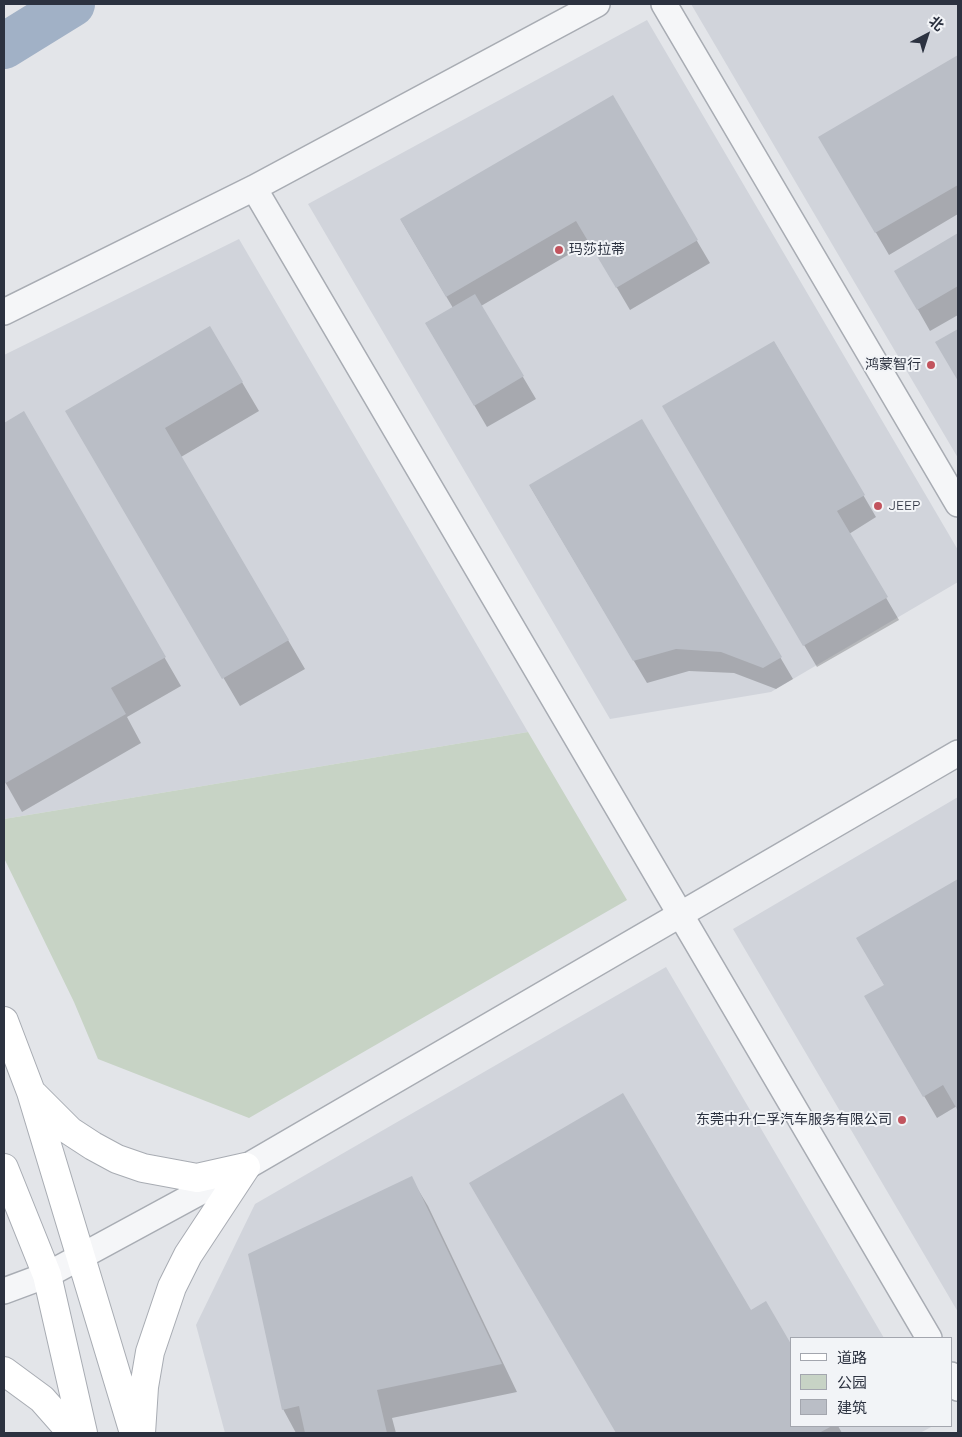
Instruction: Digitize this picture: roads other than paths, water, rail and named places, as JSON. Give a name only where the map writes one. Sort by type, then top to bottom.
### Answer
[{"type":"main road","points":[[4,1022],[31,1092],[134,1433]]},
{"type":"main road","points":[[31,1092],[50,1113],[93,1146],[117,1159],[143,1168],[197,1178],[246,1167]]},
{"type":"main road","points":[[140,1433],[144,1386],[150,1352],[172,1287],[188,1256],[246,1167]]},
{"type":"main road","points":[[4,1168],[47,1275],[83,1433]]},
{"type":"main road","points":[[4,1371],[42,1399],[72,1433]]},
{"type":"street","points":[[4,312],[254,188],[597,4]]},
{"type":"street","points":[[664,4],[958,504]]},
{"type":"street","points":[[254,188],[928,1337]]},
{"type":"street","points":[[4,1291],[47,1275],[246,1167],[958,752]]},
{"type":"street","points":[[952,1377],[958,1388]]},
{"type":"waterway","points":[[4,46],[72,4]]},
{"type":"place","name":"玛莎拉蒂","points":[[559,250]]},
{"type":"place","name":"鸿蒙智行","points":[[931,365]]},
{"type":"place","name":"JEEP","points":[[878,506]]},
{"type":"place","name":"东莞中升仁孚汽车服务有限公司","points":[[902,1120]]}]
